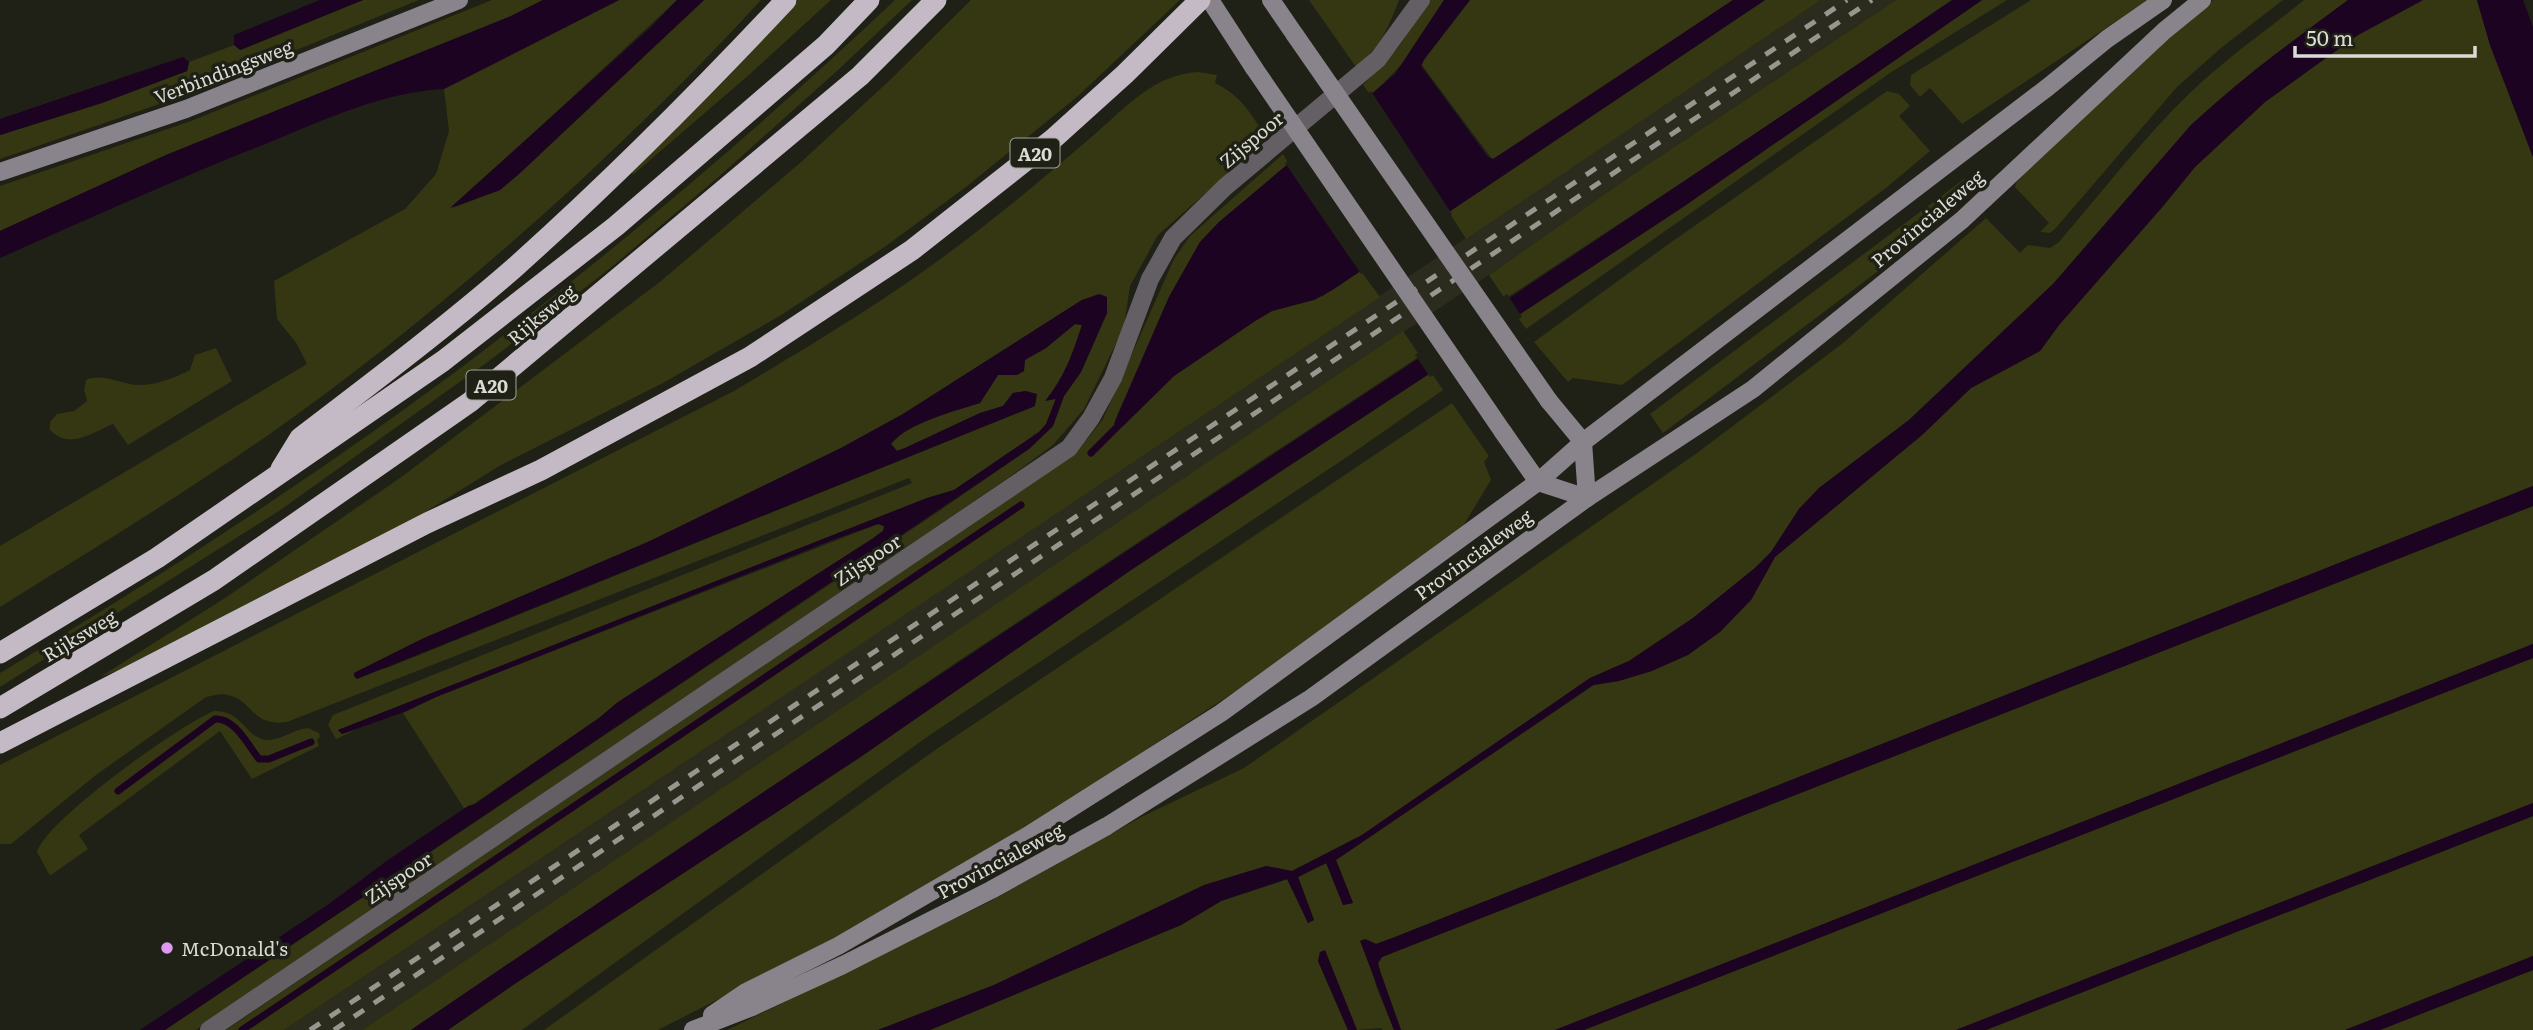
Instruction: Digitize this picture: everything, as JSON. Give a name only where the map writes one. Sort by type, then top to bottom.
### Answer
[{"type":"highway","name":"A20","points":[[277,477],[300,438],[425,340],[604,187],[786,0]]},
{"type":"highway","name":"Rijksweg","points":[[0,653],[157,558],[443,361],[616,226],[826,45],[869,0]]},
{"type":"highway","name":"Rijksweg","points":[[0,708],[214,580],[471,402],[860,76],[936,0]]},
{"type":"highway","name":"A20","points":[[0,743],[427,523],[541,470],[750,356],[912,250],[1053,139],[1125,74],[1200,0]]},
{"type":"main road","name":"Verbindingsweg","points":[[0,172],[186,109],[459,0]]},
{"type":"main road","points":[[1210,0],[1538,482],[1587,498],[1583,442],[1549,401],[1271,0]]},
{"type":"main road","name":"Provincialeweg","points":[[690,1030],[746,992],[838,946],[1027,836],[1210,720],[1538,482],[1583,442],[2048,88],[2107,39],[2164,0]]},
{"type":"main road","name":"Provincialeweg","points":[[690,1030],[752,1007],[844,965],[991,890],[1107,826],[1311,698],[1587,498],[1753,389],[1941,236],[2164,31],[2202,0]]},
{"type":"street","name":"Zijspoor","points":[[209,1030],[1069,447],[1091,418],[1113,378],[1150,279],[1173,239],[1225,187],[1378,59],[1421,0]]},
{"type":"shaded area","points":[[320,0],[363,0],[240,50],[234,45],[234,35]]},
{"type":"shaded area","points":[[543,0],[619,0],[444,89],[399,95],[334,116],[168,184],[0,258],[0,231],[166,155],[511,16]]},
{"type":"shaded area","points":[[677,0],[704,0],[500,190],[450,208],[651,27]]},
{"type":"shaded area","points":[[1444,0],[1470,0],[1421,66],[1488,157],[1493,159],[1733,0],[1765,0],[1334,289],[1314,300],[1272,311],[1255,321],[1174,376],[1122,427],[1114,424],[1169,297],[1200,242],[1219,222],[1395,74]]},
{"type":"shaded area","points":[[1821,0],[1896,0],[362,1030],[284,1030]]},
{"type":"shaded area","points":[[1952,0],[1982,0],[1683,207],[1131,570],[859,758],[448,1030],[411,1030],[795,771],[1568,259]]},
{"type":"shaded area","points":[[2348,0],[2423,0],[2358,35],[2265,102],[2195,167],[2059,325],[2040,351],[1971,388],[1922,435],[1775,557],[1751,600],[1720,632],[1688,655],[1652,671],[1619,681],[1593,685],[1336,860],[1353,903],[1343,905],[1326,863],[1298,877],[1314,920],[1308,923],[1287,879],[1221,901],[1181,925],[930,1030],[878,1030],[994,985],[1204,885],[1266,866],[1292,871],[1362,835],[1590,678],[1629,661],[1693,618],[1771,552],[1799,509],[1819,488],[1909,420],[2053,284],[2191,125],[2248,76]]},
{"type":"shaded area","points":[[2477,0],[2523,0],[2533,27],[2533,157],[2490,45]]},
{"type":"shaded area","points":[[183,57],[189,62],[187,71],[102,103],[0,135],[0,119]]},
{"type":"shaded area","points":[[1099,294],[1107,297],[1107,313],[1081,372],[1064,396],[1053,426],[1029,449],[165,1030],[140,1030],[329,904],[468,806],[475,804],[618,702],[872,539],[883,531],[884,526],[878,524],[835,539],[404,712],[342,734],[338,730],[927,498],[954,490],[1039,432],[1046,424],[1056,399],[1045,401],[1067,365],[1082,325],[1075,324],[1046,348],[1025,360],[1024,371],[1017,375],[998,375],[980,403],[920,424],[891,444],[897,451],[905,448],[980,413],[1003,406],[1013,393],[1026,391],[1037,394],[1035,406],[357,679],[354,673],[422,639],[650,541],[841,448],[903,414],[1082,300]]},
{"type":"shaded area","points":[[2533,486],[2533,506],[1382,957],[1378,963],[1380,971],[1401,1030],[1394,1030],[1360,941],[1365,939],[1376,944],[1395,937]]},
{"type":"shaded area","points":[[2533,644],[2533,658],[1584,1030],[1555,1030]]},
{"type":"shaded area","points":[[2533,803],[2533,816],[1986,1030],[1956,1030]]},
{"type":"shaded area","points":[[1325,950],[1357,1030],[1348,1030],[1318,961],[1320,952]]},
{"type":"shaded area","points":[[2533,956],[2533,970],[2380,1030],[2345,1030]]},
{"type":"green space","points":[[363,0],[419,0],[245,71],[228,64],[217,64],[200,90],[0,159],[0,135],[102,103],[187,71],[189,62],[234,45],[241,50]]},
{"type":"green space","points":[[492,0],[543,0],[511,16],[166,155],[0,231],[0,186],[191,121]]},
{"type":"green space","points":[[619,0],[677,0],[453,208],[500,190],[704,0],[761,0],[671,93],[578,183],[388,346],[267,436],[0,607],[0,546],[307,364],[297,344],[277,319],[274,281],[405,209],[436,174],[449,131],[444,89]]},
{"type":"green space","points":[[798,0],[831,0],[750,74],[634,174],[631,173],[729,76]]},
{"type":"green space","points":[[895,0],[912,0],[715,180],[608,270],[489,361],[279,511],[0,687],[0,673],[124,597],[306,478],[483,351],[694,181]]},
{"type":"green space","points":[[971,0],[1180,0],[1078,96],[966,187],[886,246],[783,314],[663,383],[501,465],[390,534],[117,671],[100,677],[225,598],[400,478],[661,281],[800,163]]},
{"type":"green space","points":[[1309,0],[1399,0],[1383,36],[1356,67]]},
{"type":"green space","points":[[1430,0],[1444,0],[1403,63],[1371,96],[1363,85],[1398,48]]},
{"type":"green space","points":[[1470,0],[1733,0],[1501,156],[1492,159],[1421,64]]},
{"type":"green space","points":[[1765,0],[1821,0],[1466,239],[1449,212]]},
{"type":"green space","points":[[1896,0],[1952,0],[1778,119],[1505,299],[1489,275],[1635,173]]},
{"type":"green space","points":[[1982,0],[2007,0],[1890,73],[1526,329],[1517,316],[1683,207]]},
{"type":"green space","points":[[2031,0],[2148,0],[1962,124],[1930,88],[1920,97],[1910,85],[1911,75]]},
{"type":"green space","points":[[2213,0],[2283,0],[2221,48],[2177,87],[2055,229],[2050,233],[2040,232],[2049,223],[2015,187],[2016,183],[2036,161],[2186,21]]},
{"type":"green space","points":[[2304,0],[2348,0],[2257,68],[2191,125],[2053,284],[1909,420],[1819,488],[1799,509],[1771,552],[1755,568],[1693,618],[1629,661],[1590,678],[1362,835],[1292,871],[1266,866],[994,985],[878,1030],[727,1030],[987,903],[1143,816],[1244,768],[1697,453],[1843,343],[1986,218],[2020,253],[2028,245],[2050,248],[2059,242],[2139,146],[2191,92]]},
{"type":"green space","points":[[2423,0],[2477,0],[2490,45],[2533,157],[2533,486],[1395,937],[1376,944],[1365,939],[1376,986],[1394,1030],[1357,1030],[1324,951],[1320,952],[1318,961],[1348,1030],[930,1030],[1181,925],[1221,901],[1288,879],[1308,923],[1314,920],[1298,877],[1327,863],[1343,905],[1353,903],[1336,860],[1594,685],[1619,681],[1751,600],[1775,557],[1922,435],[1971,388],[2040,351],[2059,325],[2195,167],[2265,102],[2358,35]]},
{"type":"green space","points":[[1198,72],[1217,75],[1215,83],[1239,100],[1267,139],[1158,235],[1130,286],[1124,327],[1084,409],[1053,445],[196,1030],[165,1030],[1029,449],[1053,426],[1064,396],[1081,372],[1107,313],[1103,295],[1082,300],[903,414],[841,448],[650,541],[422,639],[354,673],[387,668],[1035,406],[1026,391],[1013,393],[1003,406],[980,413],[905,448],[897,451],[891,444],[920,424],[980,403],[998,375],[1017,375],[1025,364],[1024,360],[1046,348],[1075,324],[1082,325],[1064,373],[1047,400],[1056,398],[1046,424],[1039,432],[954,490],[927,498],[338,730],[342,734],[358,729],[336,739],[328,725],[333,715],[912,483],[909,478],[287,722],[266,721],[243,702],[228,695],[206,697],[96,775],[11,844],[0,844],[0,765],[734,391],[864,311],[939,260],[1019,198],[1130,103],[1155,85],[1183,74]]},
{"type":"green space","points":[[1887,91],[1899,94],[1910,106],[1899,116],[1930,151],[1886,188],[1622,385],[1573,378],[1568,382],[1534,342],[1670,243]]},
{"type":"green space","points":[[1283,154],[1289,164],[1219,222],[1200,242],[1169,297],[1115,420],[1122,427],[1174,376],[1255,321],[1272,311],[1323,296],[1360,270],[1380,297],[284,1030],[226,1030],[1077,452],[1103,419],[1174,259],[1190,236]]},
{"type":"green space","points":[[1964,179],[1972,188],[1881,269],[1663,433],[1650,414]]},
{"type":"green space","points":[[1403,331],[1420,356],[960,660],[411,1030],[362,1030]]},
{"type":"green space","points":[[216,348],[232,381],[128,445],[113,424],[73,439],[65,439],[50,430],[50,422],[57,414],[74,411],[87,401],[84,390],[86,380],[104,378],[136,385],[157,383],[190,370],[195,355]]},
{"type":"green space","points":[[1431,372],[1443,390],[927,737],[522,1030],[448,1030],[859,758],[1131,570]]},
{"type":"green space","points":[[1452,403],[1489,456],[1484,462],[1491,480],[1460,531],[1242,687],[979,859],[778,969],[658,1030],[544,1030],[938,748]]},
{"type":"green space","points":[[2533,506],[2533,644],[1555,1030],[1401,1030],[1380,971],[1378,963],[1382,957]]},
{"type":"green space","points":[[878,524],[885,529],[872,539],[618,702],[599,718],[465,810],[403,713],[436,697]]},
{"type":"green space","points":[[2533,658],[2533,803],[1956,1030],[1584,1030]]},
{"type":"green space","points":[[214,711],[231,715],[253,734],[266,740],[308,728],[319,733],[319,746],[252,779],[220,731],[79,835],[88,849],[49,874],[37,852],[46,837],[64,818],[116,774],[197,719]]},
{"type":"green space","points":[[2533,816],[2533,956],[2345,1030],[1986,1030]]},
{"type":"green space","points":[[2533,970],[2533,1030],[2380,1030]]},
{"type":"pier","points":[[1371,91],[1452,214],[1361,274],[1285,163]]},
{"type":"pier","points":[[1507,294],[1522,317],[1430,377],[1415,355]]},
{"type":"waterway","points":[[1091,453],[1118,426]]},
{"type":"waterway","points":[[242,1030],[1021,505]]},
{"type":"waterway","points":[[118,791],[215,719],[228,722],[234,727],[259,759],[269,759],[311,742]]},
{"type":"railway","points":[[310,1030],[1847,0]]},
{"type":"railway","points":[[334,1030],[1872,0]]},
{"type":"place","name":"McDonald's","points":[[167,948]]}]
